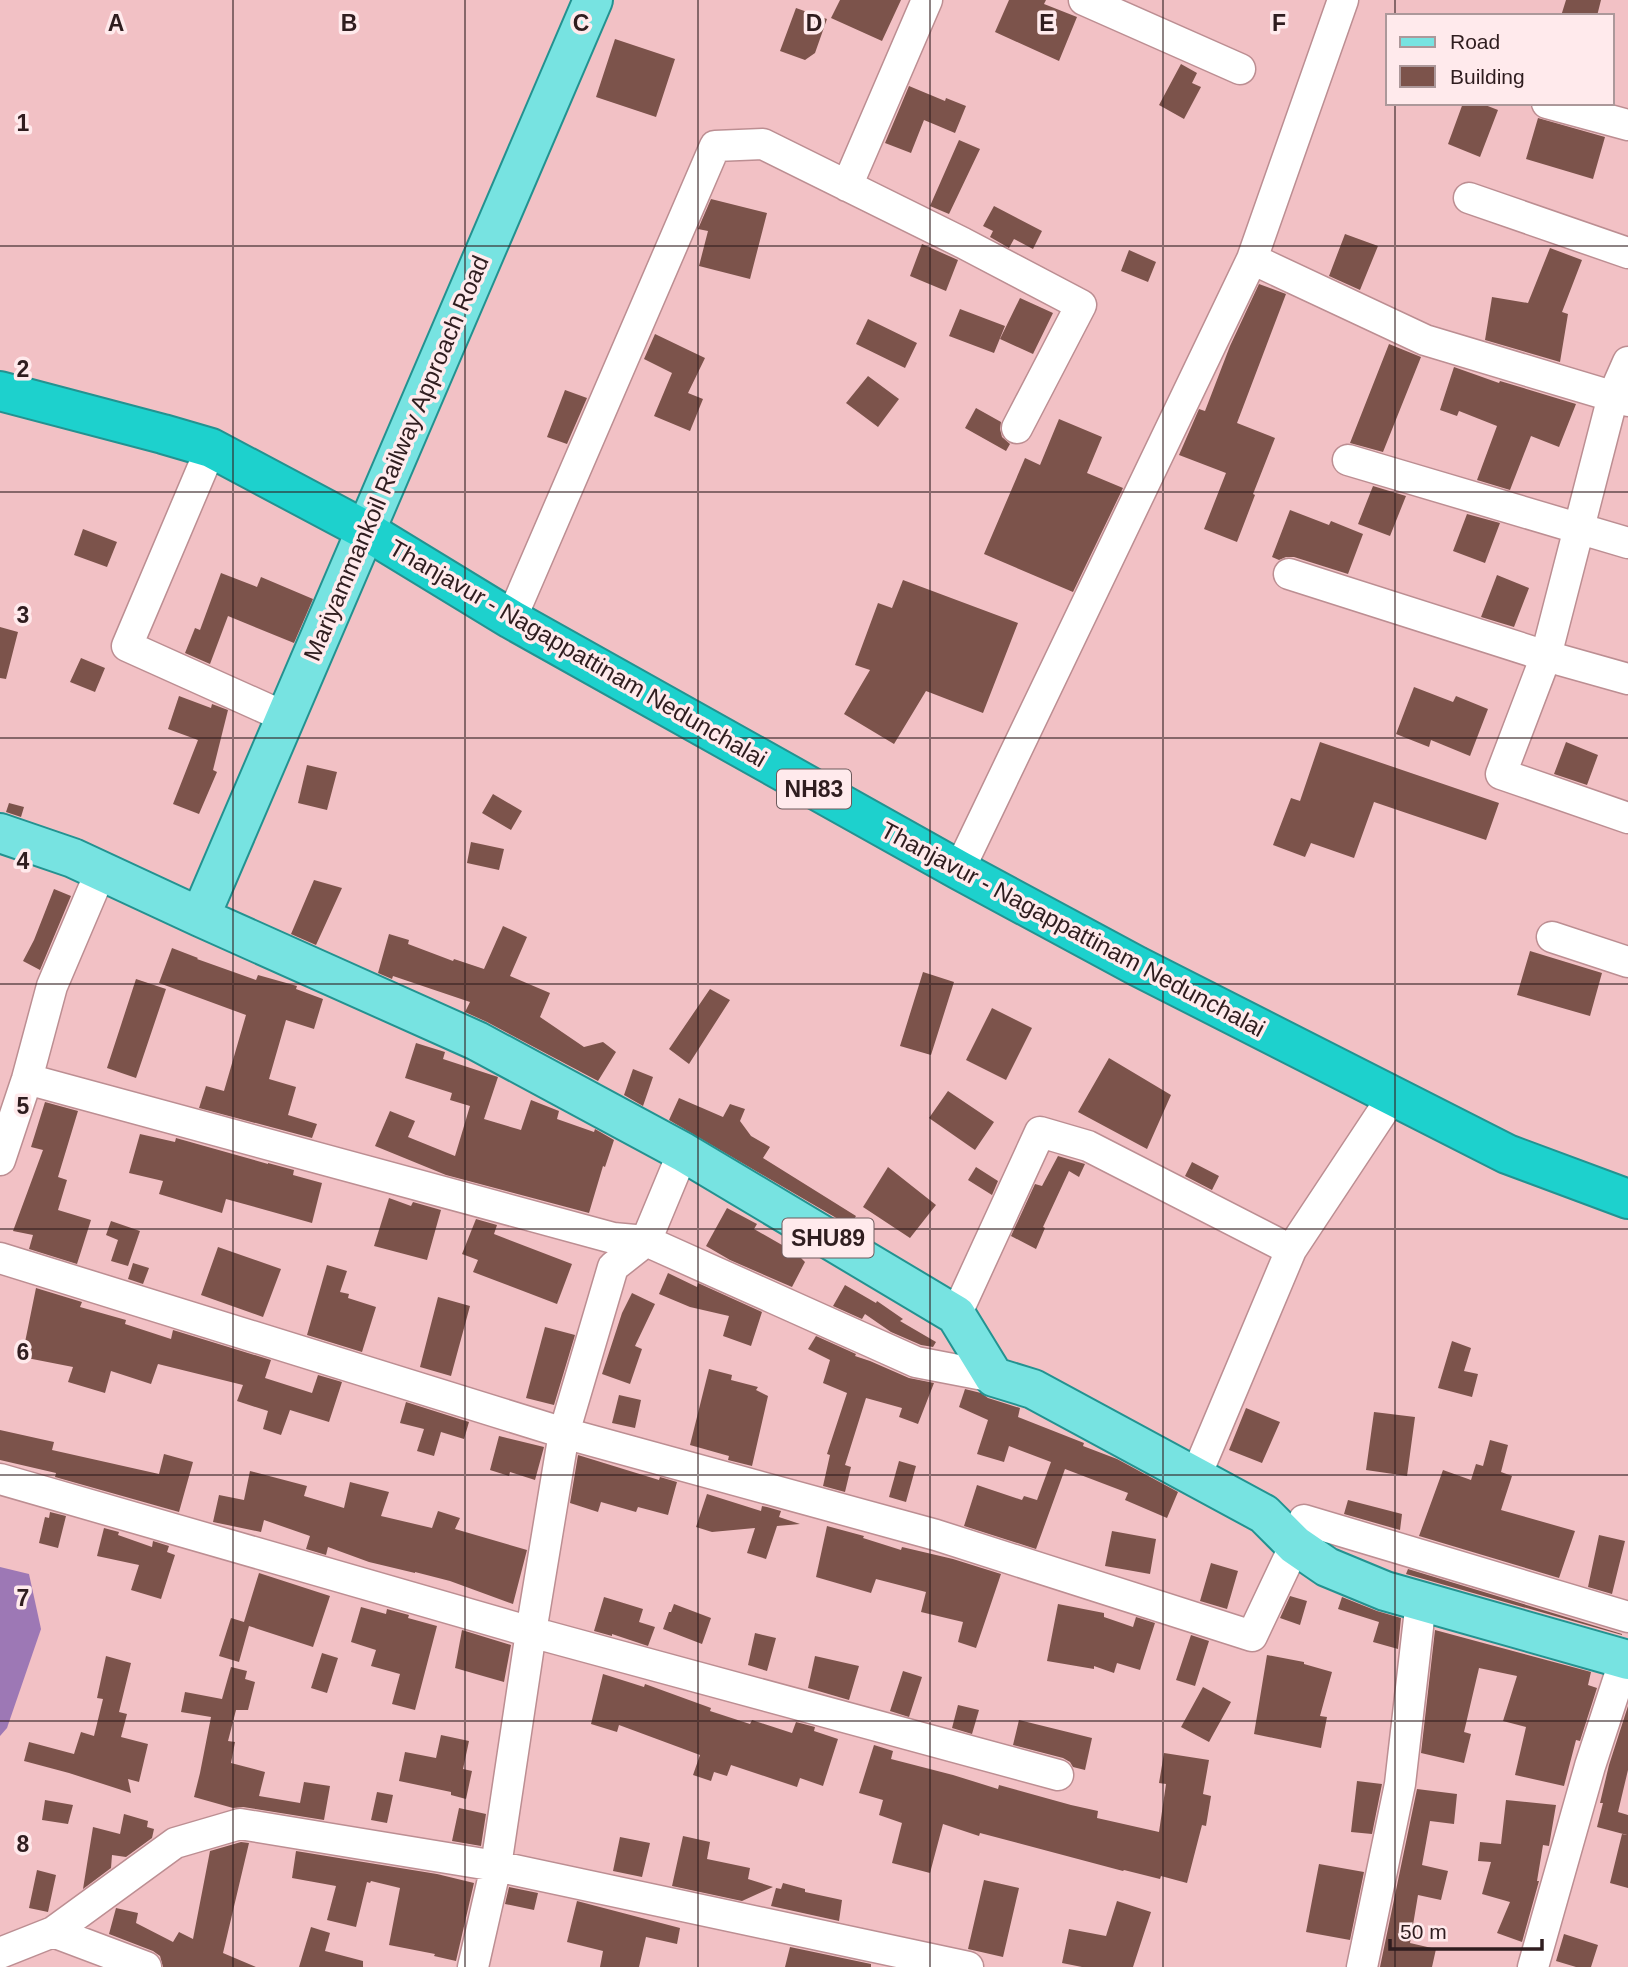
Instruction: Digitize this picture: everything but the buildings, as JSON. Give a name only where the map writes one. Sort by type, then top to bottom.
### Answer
[{"type":"highway","name":"Thanjavur - Nagappattinam Nedunchalai","points":[[0,391],[211,448],[365,530],[511,619],[959,870],[1137,966],[1507,1154],[1628,1199]]},
{"type":"main road","name":"Mariyammankoil Railway Approach Road","points":[[200,917],[593,0]]},
{"type":"main road","name":"SHU89","points":[[0,833],[73,858],[477,1041],[684,1152],[956,1315],[994,1377]]},
{"type":"main road","points":[[994,1377],[1033,1389],[1264,1514],[1295,1545],[1327,1567],[1385,1591],[1627,1659]]},
{"type":"street","points":[[848,186],[927,0]]},
{"type":"street","points":[[1084,0],[1240,69]]},
{"type":"street","points":[[959,870],[1252,259],[1343,0]]},
{"type":"street","points":[[1554,105],[1628,125]]},
{"type":"street","points":[[511,619],[715,146],[763,144],[1081,305],[1017,428]]},
{"type":"street","points":[[1469,198],[1628,253]]},
{"type":"street","points":[[1252,259],[1425,340],[1620,399]]},
{"type":"street","points":[[1628,362],[1620,399],[1579,528],[1546,656],[1501,774],[1628,818]]},
{"type":"street","points":[[211,448],[127,646],[285,717]]},
{"type":"street","points":[[1348,460],[1628,543]]},
{"type":"street","points":[[1289,574],[1546,656],[1628,679]]},
{"type":"street","points":[[0,1160],[27,1079],[52,986],[101,871]]},
{"type":"street","points":[[1552,937],[1628,962]]},
{"type":"street","points":[[27,1079],[613,1238],[646,1241],[916,1362],[994,1377]]},
{"type":"street","points":[[1195,1478],[1291,1250],[1393,1096]]},
{"type":"street","points":[[956,1315],[1040,1132],[1088,1146],[1291,1250]]},
{"type":"street","points":[[473,1967],[496,1866],[564,1433],[613,1267],[646,1241],[684,1152]]},
{"type":"street","points":[[0,1258],[564,1433],[936,1535],[1252,1636],[1304,1520],[1628,1616]]},
{"type":"street","points":[[0,1479],[531,1632],[1058,1776]]},
{"type":"street","points":[[1362,1967],[1400,1784],[1422,1601]]},
{"type":"street","points":[[1533,1967],[1590,1766],[1627,1659]]},
{"type":"street","points":[[0,1953],[53,1932],[175,1843],[240,1824],[496,1866],[968,1967]]},
{"type":"street","points":[[53,1932],[146,1967]]},
{"type":"shaded area","points":[[0,1567],[29,1574],[41,1629],[7,1728],[0,1736]]}]
